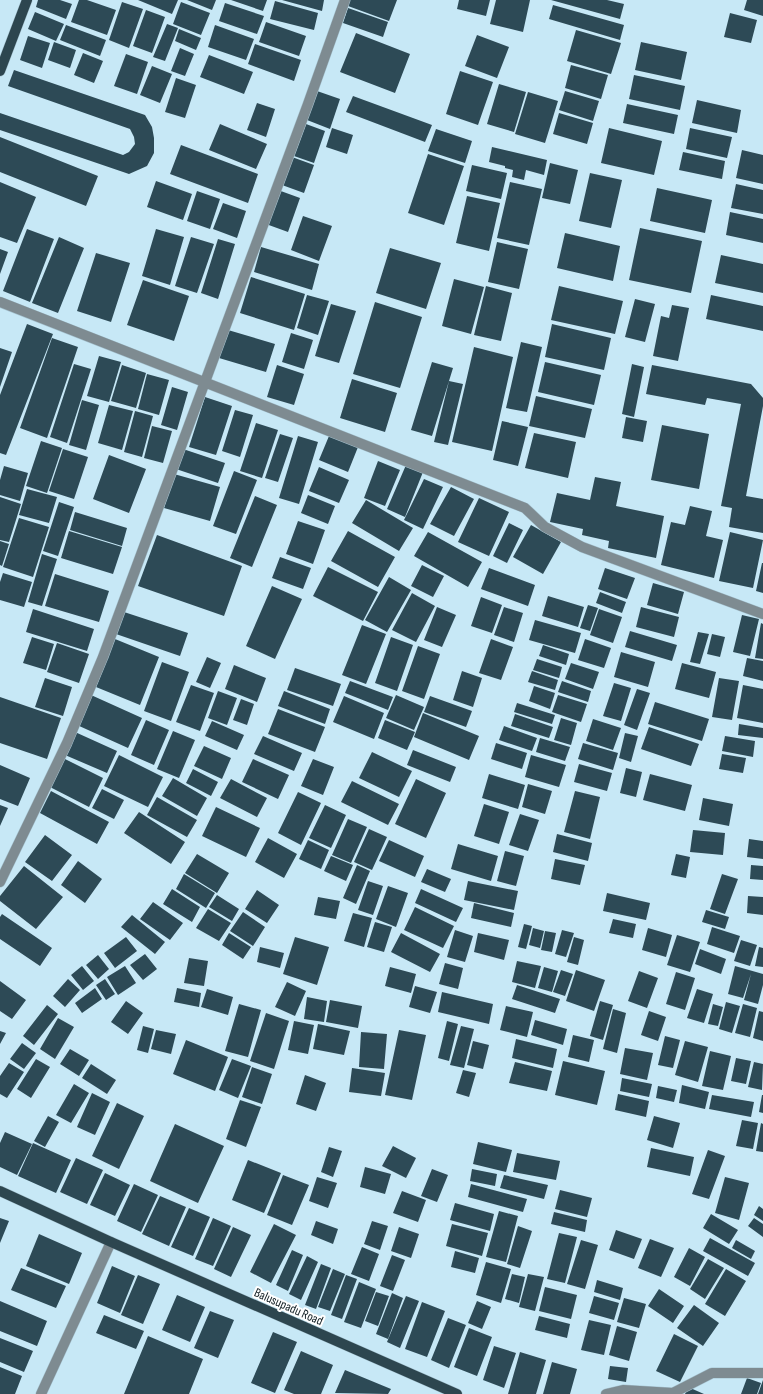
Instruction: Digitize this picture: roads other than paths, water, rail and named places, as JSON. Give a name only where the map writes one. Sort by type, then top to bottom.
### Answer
[{"type":"main road","points":[[0,71],[27,0]]},
{"type":"main road","name":"Balusupadu Road","points":[[0,1192],[110,1242],[458,1394]]},
{"type":"street","points":[[0,882],[66,743],[103,657],[308,104],[345,0]]},
{"type":"street","points":[[0,302],[205,381],[525,508],[545,526],[582,547],[763,614]]},
{"type":"street","points":[[41,1394],[110,1242]]},
{"type":"street","points":[[606,1394],[623,1390],[673,1393],[712,1373],[763,1374]]}]
